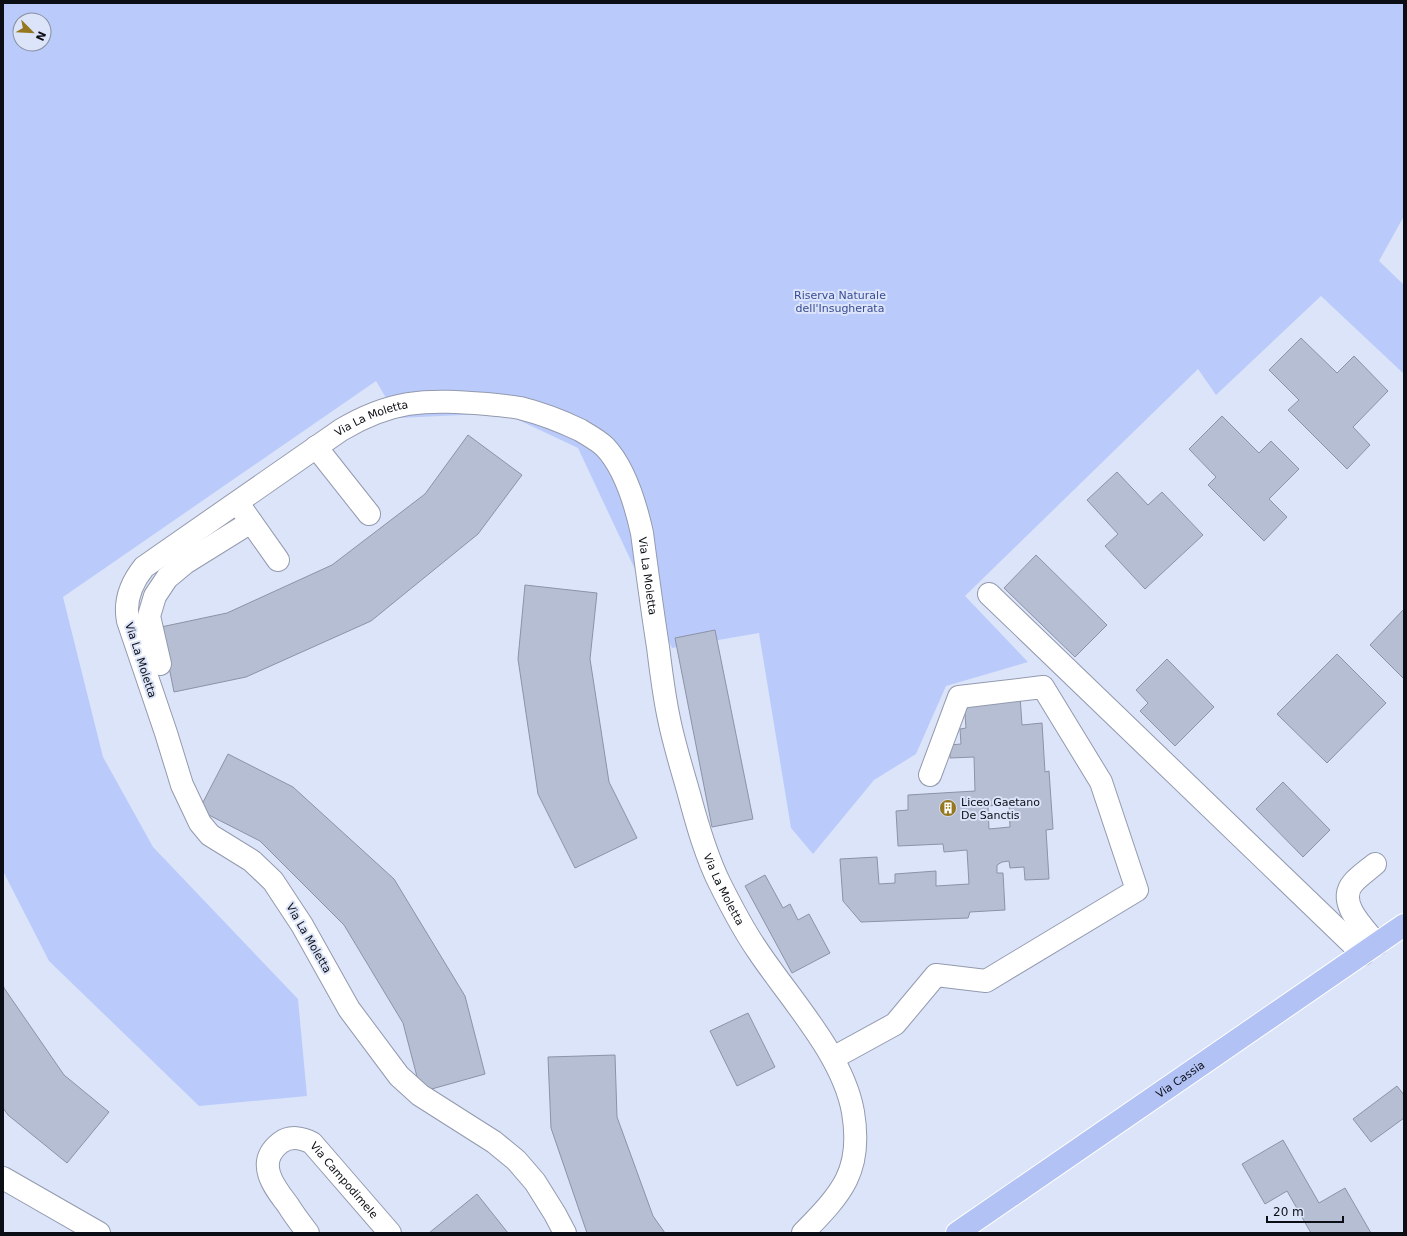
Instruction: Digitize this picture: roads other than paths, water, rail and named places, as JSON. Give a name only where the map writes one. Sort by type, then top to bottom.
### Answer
[{"type":"main road","name":"Via Cassia","points":[[957,1233],[1404,925]]},
{"type":"street","name":"Via La Moletta","points":[[565,1233],[535,1182],[516,1160],[494,1142],[420,1095],[399,1076],[349,1009],[302,925],[273,881],[252,861],[210,835],[200,823],[182,785],[166,733],[131,633],[127,615],[127,605],[132,588],[144,567],[348,426],[381,411],[408,404],[458,402],[513,406],[530,411],[573,427],[597,441],[609,453],[625,482],[634,503],[642,533],[668,718],[708,856],[720,885],[757,950],[833,1058],[851,1104],[856,1136],[853,1162],[845,1183],[836,1198],[803,1233]]},
{"type":"street","points":[[316,447],[369,514]]},
{"type":"street","points":[[237,502],[278,560]]},
{"type":"street","points":[[160,664],[149,616],[155,596],[167,578],[185,564],[251,522]]},
{"type":"street","points":[[989,594],[1370,949]]},
{"type":"street","points":[[833,1058],[895,1024],[936,975],[986,981],[1137,890],[1101,782],[1043,687],[959,697],[930,775]]},
{"type":"street","points":[[1370,949],[1348,903],[1347,896],[1352,884],[1375,864]]},
{"type":"street","name":"Via Campodimele","points":[[308,1233],[273,1186],[268,1173],[269,1161],[275,1148],[284,1140],[291,1138],[306,1139],[312,1143],[390,1233]]},
{"type":"street","points":[[3,1178],[100,1233]]},
{"type":"place","name":"Liceo Gaetano De Sanctis","points":[[948,808]]},
{"type":"park label","name":"Riserva Naturale dell'Insugherata","points":[[840,301]]}]
